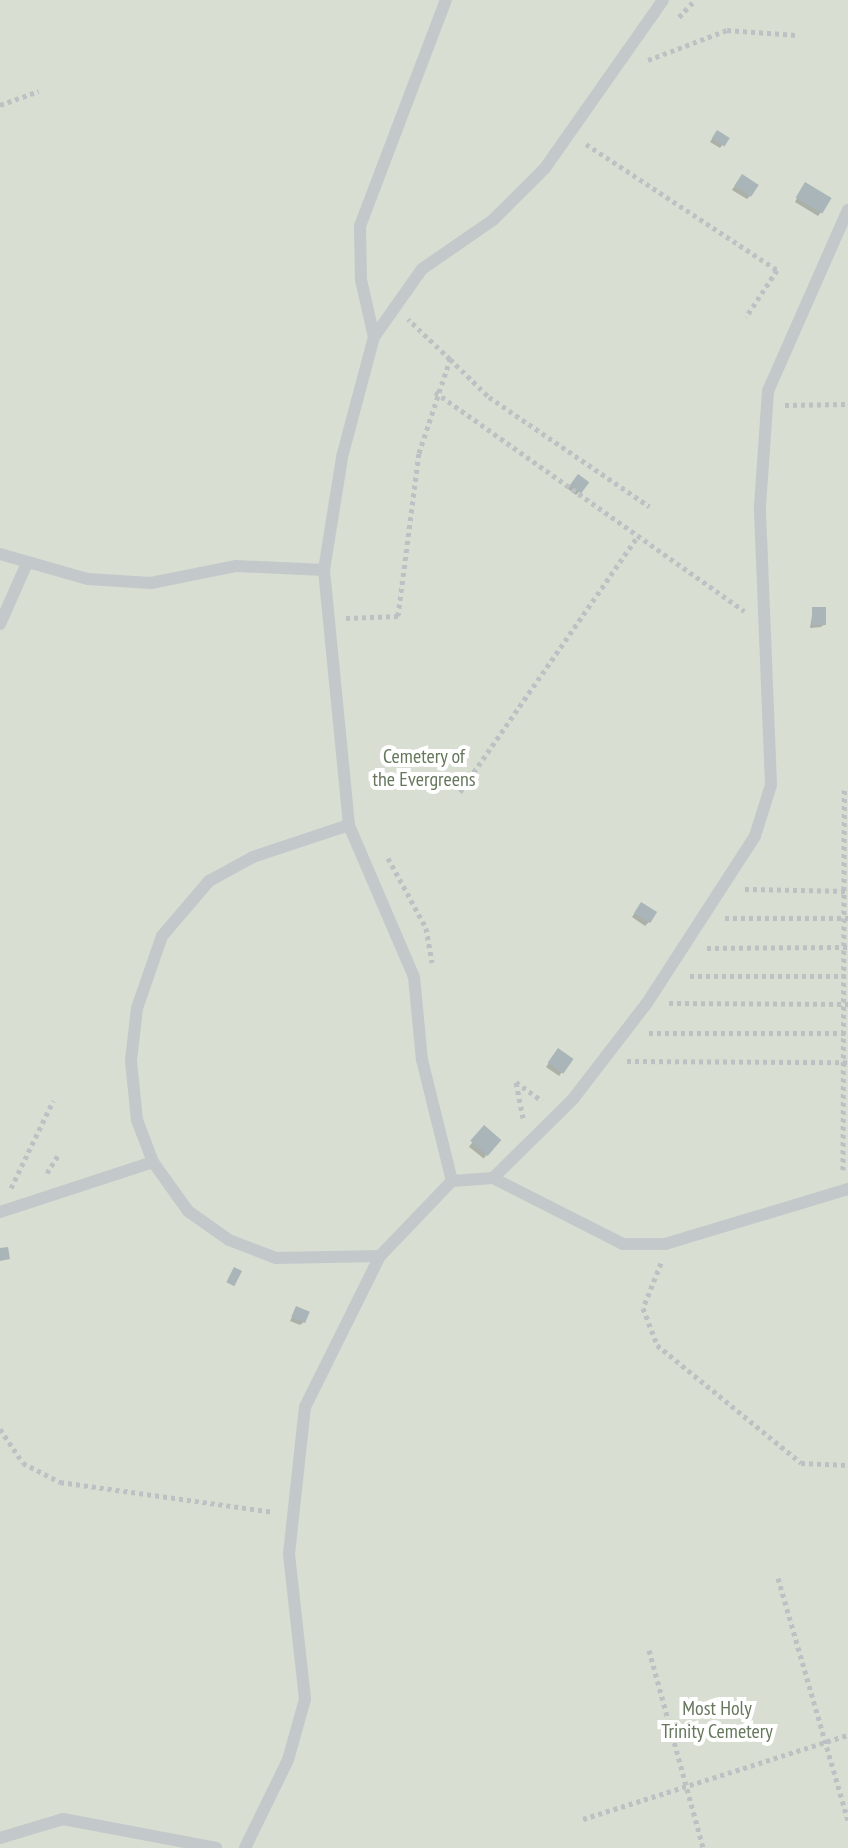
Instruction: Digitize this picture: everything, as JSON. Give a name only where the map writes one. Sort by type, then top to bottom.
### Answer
[{"type":"lane","points":[[374,337],[360,226],[446,0]]},
{"type":"lane","points":[[452,1181],[422,1060],[414,977],[349,825],[324,570],[342,457],[374,337],[422,269],[493,220],[545,168],[650,7],[663,0]]},
{"type":"lane","points":[[493,1178],[559,1113],[647,1003],[755,836],[771,785],[768,628],[760,506],[767,405],[797,312],[848,210]]},
{"type":"lane","points":[[0,554],[88,579],[151,583],[236,566],[324,570]]},
{"type":"lane","points":[[0,624],[27,563]]},
{"type":"lane","points":[[349,825],[253,857],[209,881],[162,936],[137,1008],[131,1061],[137,1120],[153,1162],[188,1211],[229,1240],[276,1258],[380,1256]]},
{"type":"lane","points":[[0,1212],[153,1162]]},
{"type":"lane","points":[[245,1848],[288,1760],[305,1699],[291,1515],[305,1407],[380,1256],[452,1181],[493,1178],[584,1230],[623,1244],[665,1244],[846,1190]]},
{"type":"lane","points":[[0,1838],[63,1819],[216,1848]]},
{"type":"path","points":[[641,64],[727,30],[796,35]]},
{"type":"path","points":[[0,105],[39,91]]},
{"type":"path","points":[[585,144],[777,270],[746,317]]},
{"type":"path","points":[[401,328],[416,306]]},
{"type":"path","points":[[408,318],[489,397],[649,506]]},
{"type":"path","points":[[342,606],[341,620],[398,616],[408,512],[435,392],[450,359]]},
{"type":"path","points":[[435,392],[768,628]]},
{"type":"path","points":[[767,405],[848,404]]},
{"type":"path","points":[[460,792],[638,536]]},
{"type":"path","points":[[844,790],[846,1190]]},
{"type":"path","points":[[743,889],[846,891]]},
{"type":"path","points":[[719,918],[846,918]]},
{"type":"path","points":[[682,948],[846,947]]},
{"type":"path","points":[[665,976],[846,976]]},
{"type":"path","points":[[647,1003],[846,1004]]},
{"type":"path","points":[[624,1033],[846,1033]]},
{"type":"path","points":[[602,1061],[846,1062]]},
{"type":"path","points":[[525,1127],[516,1082],[559,1113]]},
{"type":"path","points":[[7,1197],[53,1101]]},
{"type":"path","points":[[665,1244],[643,1308],[657,1345],[801,1463],[848,1465]]},
{"type":"path","points":[[0,1429],[23,1463],[60,1482],[291,1515]]},
{"type":"path","points":[[778,1578],[848,1820]]},
{"type":"path","points":[[649,1650],[703,1848]]},
{"type":"path","points":[[583,1819],[687,1789],[848,1735]]},
{"type":"green space","name":"Cemetery of the Evergreens","points":[[0,0],[848,0],[848,1848],[0,1848]]},
{"type":"building","points":[[717,130],[730,138],[724,146],[712,138]]},
{"type":"building","points":[[742,174],[759,185],[751,197],[734,186]]},
{"type":"building","points":[[805,182],[832,198],[822,213],[796,197]]},
{"type":"building","points":[[578,474],[589,482],[581,494],[570,485]]},
{"type":"building","points":[[812,607],[826,607],[826,625],[812,625]]},
{"type":"building","points":[[641,902],[657,912],[650,923],[634,913]]},
{"type":"building","points":[[558,1048],[574,1059],[563,1074],[548,1063]]},
{"type":"building","points":[[484,1125],[501,1140],[488,1156],[470,1141]]},
{"type":"building","points":[[8,1247],[10,1259],[0,1261],[0,1248]]},
{"type":"building","points":[[234,1267],[242,1271],[234,1286],[226,1282]]},
{"type":"building","points":[[296,1306],[310,1312],[305,1323],[291,1317]]},
{"type":"park label","name":"Most Holy Trinity Cemetery","points":[[717,1720]]}]
